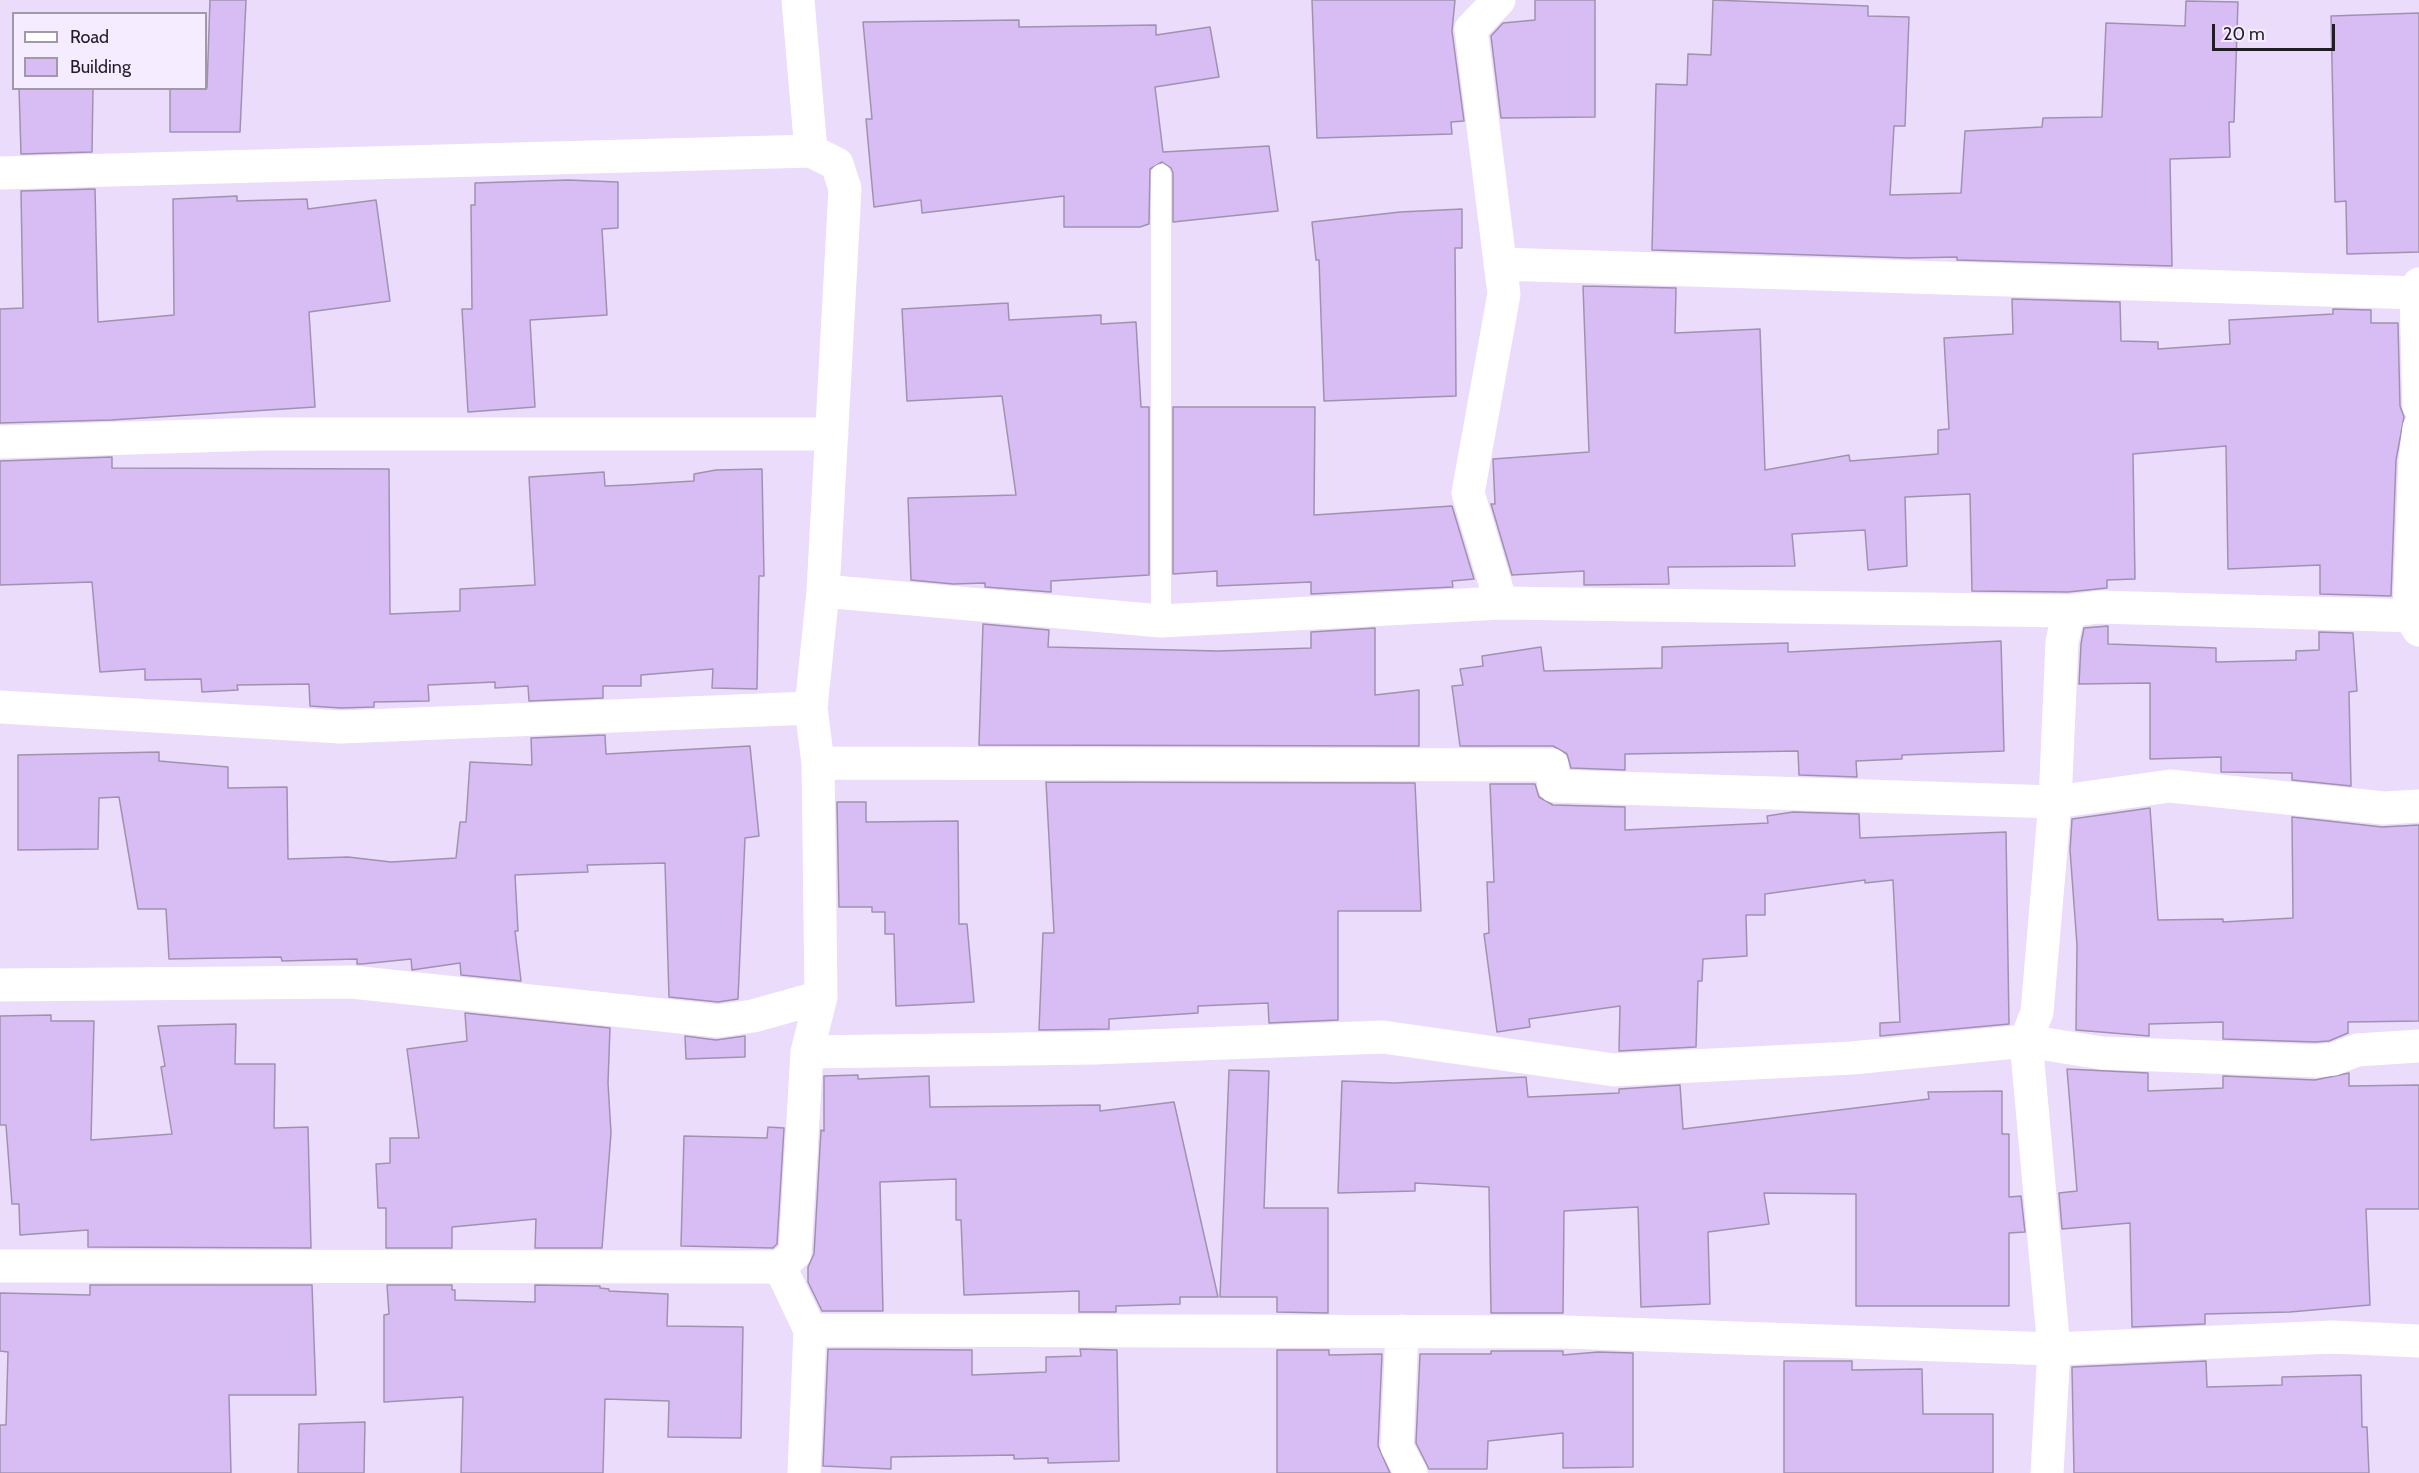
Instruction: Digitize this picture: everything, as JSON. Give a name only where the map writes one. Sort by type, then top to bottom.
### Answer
[{"type":"street","points":[[798,0],[811,151]]},
{"type":"street","points":[[1499,0],[1471,29],[1504,294],[1468,493],[1501,603]]},
{"type":"street","points":[[0,173],[811,151],[837,164],[845,189],[823,591],[812,708],[818,763],[821,997],[807,1052],[795,1253],[780,1267],[0,1266]]},
{"type":"street","points":[[1500,264],[2418,290],[2419,406]]},
{"type":"street","points":[[823,591],[1161,621],[1501,603],[2069,611],[2099,607],[2416,620],[2415,461],[2419,428]]},
{"type":"street","points":[[0,442],[263,434],[832,434]]},
{"type":"street","points":[[2047,1473],[2054,1348],[2026,1041],[2037,1012],[2055,802],[2062,642],[2069,611]]},
{"type":"street","points":[[0,707],[340,727],[812,708]]},
{"type":"street","points":[[818,763],[1552,765],[1554,786],[2055,802],[2170,786],[2384,808],[2419,806]]},
{"type":"street","points":[[0,985],[352,982],[718,1021],[753,1016],[821,997]]},
{"type":"street","points":[[807,1052],[1094,1048],[1383,1037],[1614,1070],[1852,1059],[2026,1041],[2102,1053],[2316,1061],[2334,1059],[2357,1050],[2419,1046]]},
{"type":"street","points":[[780,1267],[810,1330],[804,1473]]},
{"type":"street","points":[[810,1330],[1564,1332],[2054,1348],[2333,1337],[2419,1341]]},
{"type":"street","points":[[1402,1331],[1397,1447],[1411,1473]]},
{"type":"lane","points":[[1161,174],[1161,621]]},
{"type":"building","points":[[210,0],[246,0],[240,132],[170,132],[170,90],[207,90]]},
{"type":"building","points":[[1312,0],[1455,0],[1452,31],[1464,121],[1451,122],[1452,134],[1317,138]]},
{"type":"building","points":[[1535,0],[1595,0],[1595,117],[1501,118],[1491,36],[1503,23],[1535,20]]},
{"type":"building","points":[[1713,0],[1868,6],[1868,16],[1909,17],[1905,126],[1894,126],[1890,195],[1961,193],[1965,131],[2042,127],[2043,118],[2102,117],[2106,23],[2185,26],[2186,1],[2238,2],[2234,122],[2229,122],[2230,157],[2170,159],[2172,266],[1957,260],[1957,257],[1909,258],[1652,250],[1656,84],[1687,85],[1688,54],[1711,55]]},
{"type":"building","points":[[2419,13],[2419,252],[2347,254],[2346,201],[2335,202],[2331,16]]},
{"type":"building","points":[[1019,20],[1019,27],[1156,25],[1156,35],[1210,27],[1219,77],[1155,87],[1163,152],[1269,146],[1278,211],[1173,222],[1173,173],[1171,168],[1162,162],[1150,169],[1149,224],[1140,227],[1064,227],[1064,196],[922,213],[921,200],[874,207],[866,119],[872,119],[863,22]]},
{"type":"building","points":[[19,90],[93,90],[92,152],[21,154]]},
{"type":"building","points":[[568,180],[618,182],[618,228],[602,229],[607,315],[530,320],[535,407],[468,412],[462,309],[472,309],[471,205],[475,205],[475,183]]},
{"type":"building","points":[[95,189],[98,322],[174,315],[173,199],[237,196],[237,201],[307,199],[308,209],[376,200],[390,301],[309,312],[315,407],[111,420],[0,423],[0,309],[23,308],[21,191]]},
{"type":"building","points":[[1462,209],[1462,248],[1455,248],[1456,396],[1324,401],[1319,260],[1316,260],[1312,222],[1400,212]]},
{"type":"building","points":[[1583,286],[1676,288],[1675,333],[1760,329],[1765,470],[1849,455],[1850,461],[1938,454],[1938,430],[1949,429],[1944,338],[2013,334],[2012,299],[2120,302],[2121,341],[2158,342],[2158,349],[2230,344],[2229,320],[2333,314],[2333,309],[2371,310],[2371,323],[2398,323],[2400,406],[2404,417],[2396,460],[2391,596],[2320,594],[2320,565],[2228,569],[2226,446],[2133,454],[2135,579],[2107,580],[2107,588],[2068,592],[1972,591],[1970,494],[1905,497],[1907,566],[1868,570],[1865,530],[1792,534],[1795,566],[1668,567],[1669,584],[1584,585],[1584,571],[1512,575],[1491,504],[1495,504],[1493,459],[1589,452]]},
{"type":"building","points":[[1008,303],[1009,320],[1101,315],[1101,324],[1136,322],[1141,407],[1149,407],[1149,575],[1051,581],[1051,592],[985,587],[985,583],[953,584],[911,580],[908,498],[1016,495],[1002,396],[907,401],[902,309]]},
{"type":"building","points":[[1173,407],[1315,407],[1314,515],[1452,506],[1474,579],[1452,581],[1453,587],[1311,594],[1311,582],[1217,586],[1217,571],[1173,574]]},
{"type":"building","points":[[112,457],[112,468],[389,469],[390,614],[460,611],[460,589],[535,585],[529,477],[604,472],[605,486],[694,481],[694,474],[716,470],[762,469],[764,576],[759,576],[757,689],[712,688],[713,669],[641,675],[641,686],[603,686],[603,698],[529,701],[528,686],[495,688],[495,682],[428,685],[429,701],[374,702],[374,707],[341,708],[310,706],[309,684],[237,685],[238,690],[202,692],[201,679],[145,680],[145,669],[100,672],[92,582],[0,585],[0,461]]},
{"type":"building","points":[[983,624],[1049,630],[1048,647],[1218,651],[1311,648],[1311,632],[1375,628],[1375,695],[1419,690],[1419,746],[979,745]]},
{"type":"building","points":[[2108,626],[2108,644],[2216,648],[2216,662],[2296,660],[2296,651],[2319,650],[2319,632],[2353,633],[2357,691],[2349,692],[2351,786],[2292,780],[2292,773],[2221,772],[2221,757],[2150,759],[2150,683],[2079,684],[2084,628]]},
{"type":"building","points":[[2001,641],[2004,751],[1902,755],[1902,759],[1856,761],[1857,777],[1799,775],[1798,751],[1625,754],[1625,770],[1571,768],[1567,754],[1553,746],[1460,746],[1452,686],[1463,685],[1460,669],[1483,666],[1482,656],[1541,647],[1544,671],[1662,668],[1662,647],[1788,643],[1788,652]]},
{"type":"building","points":[[605,735],[606,754],[750,746],[759,836],[745,838],[738,999],[718,1002],[669,997],[665,863],[587,865],[588,872],[515,875],[518,931],[515,931],[521,981],[461,975],[460,963],[412,970],[411,959],[357,964],[357,959],[282,961],[281,957],[169,959],[166,909],[138,909],[119,797],[99,798],[98,849],[18,850],[18,755],[159,752],[159,761],[228,767],[228,788],[287,787],[288,859],[348,857],[391,862],[456,858],[460,822],[466,822],[470,762],[532,765],[531,738]]},
{"type":"building","points":[[1046,782],[1415,783],[1421,911],[1338,911],[1338,1020],[1269,1023],[1268,1003],[1198,1006],[1198,1013],[1109,1019],[1109,1029],[1039,1030],[1043,933],[1054,933]]},
{"type":"building","points":[[1490,784],[1535,784],[1539,797],[1553,805],[1625,807],[1625,830],[1768,823],[1767,816],[1793,812],[1859,814],[1860,838],[2006,832],[2009,1024],[1880,1036],[1880,1023],[1900,1022],[1893,880],[1865,883],[1865,880],[1765,894],[1765,915],[1746,915],[1747,956],[1703,959],[1702,981],[1698,981],[1696,1047],[1619,1051],[1620,1006],[1529,1019],[1530,1027],[1497,1032],[1484,934],[1489,933],[1487,882],[1494,882]]},
{"type":"building","points":[[837,802],[866,802],[866,822],[958,821],[959,924],[967,924],[974,1002],[896,1006],[894,934],[885,934],[885,912],[872,912],[872,907],[839,907]]},
{"type":"building","points":[[2150,808],[2158,920],[2223,919],[2223,922],[2293,918],[2292,817],[2382,827],[2419,825],[2419,1021],[2348,1022],[2348,1033],[2329,1041],[2315,1042],[2223,1039],[2223,1022],[2149,1024],[2149,1036],[2076,1030],[2077,945],[2070,850],[2072,819]]},
{"type":"building","points":[[465,1013],[610,1028],[608,1083],[611,1133],[602,1248],[535,1248],[536,1219],[452,1227],[452,1248],[386,1248],[386,1208],[378,1208],[376,1164],[390,1163],[390,1138],[419,1138],[407,1049],[467,1041]]},
{"type":"building","points":[[51,1015],[51,1021],[94,1021],[91,1140],[172,1134],[161,1067],[165,1066],[158,1026],[236,1024],[235,1064],[275,1064],[274,1128],[308,1127],[311,1248],[88,1247],[88,1230],[20,1235],[19,1204],[12,1204],[6,1125],[0,1125],[0,1016]]},
{"type":"building","points":[[685,1036],[716,1040],[745,1036],[745,1057],[686,1059]]},
{"type":"building","points":[[2067,1069],[2148,1073],[2148,1091],[2223,1088],[2223,1076],[2315,1080],[2349,1073],[2349,1086],[2419,1085],[2419,1209],[2366,1209],[2370,1305],[2290,1312],[2205,1314],[2205,1324],[2132,1327],[2130,1223],[2062,1229],[2059,1193],[2077,1191]]},
{"type":"building","points":[[1229,1070],[1269,1071],[1264,1208],[1328,1208],[1328,1313],[1277,1312],[1277,1297],[1220,1297]]},
{"type":"building","points":[[858,1075],[858,1079],[929,1076],[930,1107],[1100,1105],[1100,1111],[1174,1102],[1218,1297],[1180,1297],[1180,1304],[1116,1306],[1116,1312],[1079,1312],[1079,1291],[964,1295],[961,1220],[956,1220],[956,1179],[880,1182],[883,1311],[822,1311],[808,1282],[808,1267],[814,1254],[821,1130],[824,1131],[824,1076]]},
{"type":"building","points":[[1526,1077],[1528,1097],[1619,1093],[1619,1089],[1680,1085],[1683,1129],[1929,1099],[1928,1092],[2002,1091],[2002,1134],[2009,1134],[2009,1197],[2021,1196],[2025,1232],[2009,1233],[2009,1306],[1856,1306],[1856,1194],[1764,1193],[1769,1224],[1708,1232],[1710,1304],[1641,1307],[1638,1207],[1564,1211],[1563,1313],[1491,1313],[1489,1187],[1415,1183],[1415,1191],[1338,1193],[1342,1081],[1394,1083]]},
{"type":"building","points":[[768,1127],[784,1128],[777,1244],[773,1248],[681,1246],[684,1136],[767,1138]]},
{"type":"building","points":[[90,1285],[312,1285],[316,1395],[229,1395],[231,1473],[0,1473],[0,1425],[6,1425],[8,1352],[0,1351],[0,1293],[90,1295]]},
{"type":"building","points":[[387,1285],[452,1285],[452,1290],[455,1290],[455,1300],[535,1302],[535,1285],[600,1286],[609,1291],[668,1294],[667,1326],[743,1327],[741,1438],[668,1437],[669,1401],[605,1399],[603,1473],[461,1473],[463,1397],[384,1402],[384,1315],[389,1314]]},
{"type":"building","points":[[828,1349],[972,1350],[972,1375],[1046,1372],[1046,1357],[1081,1356],[1080,1349],[1117,1350],[1119,1461],[1048,1463],[1048,1458],[1014,1459],[1014,1455],[891,1457],[891,1469],[823,1466]]},
{"type":"building","points":[[1277,1350],[1329,1350],[1329,1355],[1382,1354],[1378,1446],[1390,1473],[1277,1473]]},
{"type":"building","points":[[1491,1351],[1563,1351],[1563,1355],[1598,1352],[1633,1353],[1633,1467],[1563,1468],[1563,1433],[1488,1441],[1487,1469],[1429,1469],[1416,1443],[1420,1354],[1491,1354]]},
{"type":"building","points":[[1784,1361],[1852,1361],[1852,1370],[1922,1369],[1923,1414],[1993,1414],[1993,1473],[1784,1473]]},
{"type":"building","points":[[2206,1361],[2207,1387],[2282,1385],[2282,1377],[2361,1375],[2362,1427],[2367,1427],[2369,1473],[2074,1473],[2072,1367]]},
{"type":"building","points":[[365,1422],[364,1473],[298,1473],[299,1424]]}]
